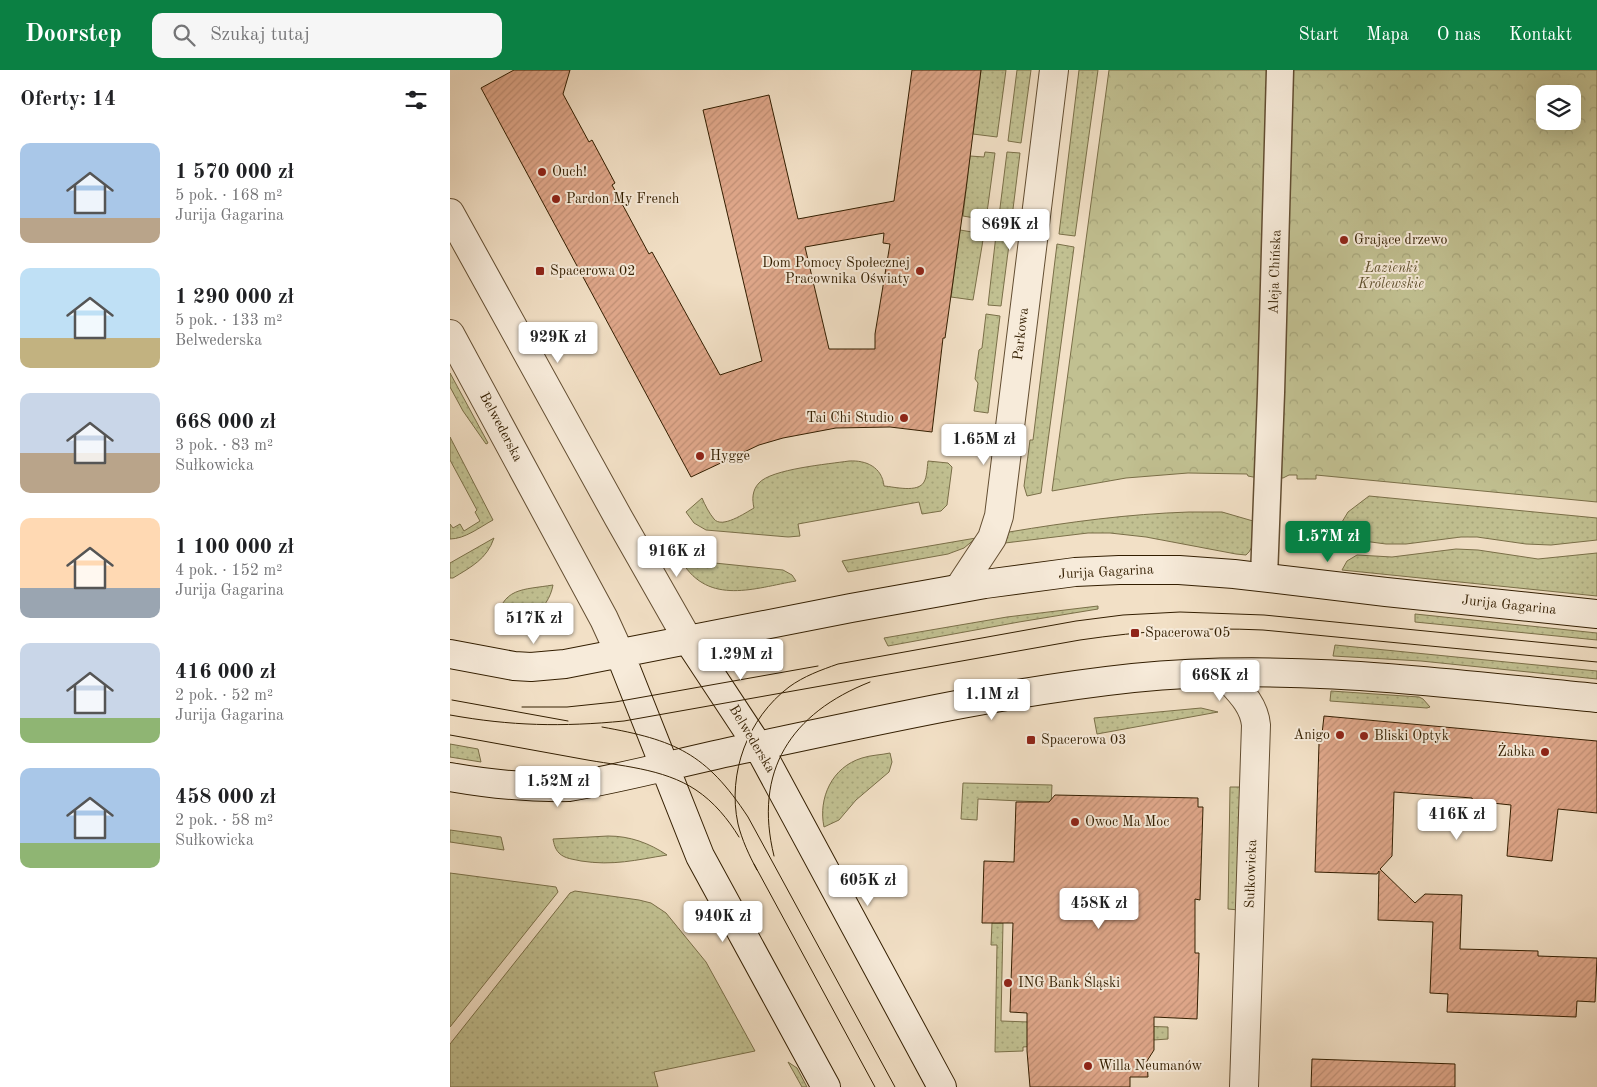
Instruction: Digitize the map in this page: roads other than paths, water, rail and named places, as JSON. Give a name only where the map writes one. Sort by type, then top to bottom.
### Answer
[{"type":"main road","name":"Parkowa","points":[[960,588],[992,538],[1000,510],[1054,70]]},
{"type":"main road","name":"Belwederska","points":[[450,213],[688,640],[758,746],[942,1087]]},
{"type":"main road","name":"Belwederska","points":[[450,334],[604,619],[620,654],[700,856],[826,1087]]},
{"type":"main road","name":"Jurija Gagarina","points":[[450,654],[499,664],[531,667],[565,664],[960,588],[1056,574],[1118,570],[1179,570],[1264,577],[1597,614]]},
{"type":"main road","points":[[450,777],[502,785],[569,787],[880,719],[1039,691],[1136,678],[1223,673],[1364,676],[1597,698]]},
{"type":"main road","name":"Sułkowicka","points":[[1223,673],[1250,704],[1254,712],[1256,725],[1244,1087]]},
{"type":"street","name":"Aleja Chińska","points":[[1264,577],[1280,70]]},
{"type":"tram line","points":[[757,870],[742,836],[735,805],[738,766],[744,748],[762,714],[789,687],[819,671],[838,664],[1076,621],[1123,615],[1180,612],[1264,615],[1597,648]]},
{"type":"tram line","points":[[450,715],[472,719],[558,725],[624,721],[1080,640],[1171,630],[1263,630],[1597,662]]},
{"type":"tram line","points":[[522,707],[567,707],[615,702],[818,666]]},
{"type":"tram line","points":[[774,856],[769,825],[769,797],[774,772],[784,749],[799,728],[819,710],[842,695],[870,682]]},
{"type":"tram line","points":[[452,700],[568,721]]},
{"type":"tram line","points":[[602,727],[650,738],[669,744],[687,753],[703,764],[733,795],[748,817],[895,1087]]},
{"type":"tram line","points":[[450,735],[655,772],[683,783],[709,800],[725,817],[739,837]]},
{"type":"tram line","points":[[754,864],[875,1087]]},
{"type":"place","name":"Ouch!","points":[[542,172]]},
{"type":"place","name":"Pardon My French","points":[[556,199]]},
{"type":"place","name":"Grające drzewo","points":[[1344,240]]},
{"type":"place","name":"Spacerowa 02","points":[[540,271]]},
{"type":"place","name":"Dom Pomocy Społecznej Pracownika Oświaty","points":[[920,271]]},
{"type":"place","name":"Tai Chi Studio","points":[[904,418]]},
{"type":"place","name":"Hygge","points":[[700,456]]},
{"type":"place","name":"Spacerowa 05","points":[[1135,633]]},
{"type":"place","name":"Anigo","points":[[1340,735]]},
{"type":"place","name":"Bliski Optyk","points":[[1364,736]]},
{"type":"place","name":"Spacerowa 03","points":[[1031,740]]},
{"type":"place","name":"Żabka","points":[[1545,752]]},
{"type":"place","name":"Owoc Ma Moc","points":[[1075,822]]},
{"type":"place","name":"ING Bank Śląski","points":[[1008,983]]},
{"type":"place","name":"Willa Neumanów","points":[[1088,1066]]},
{"type":"park label","name":"Łazienki Królewskie","points":[[1391,276]]}]
